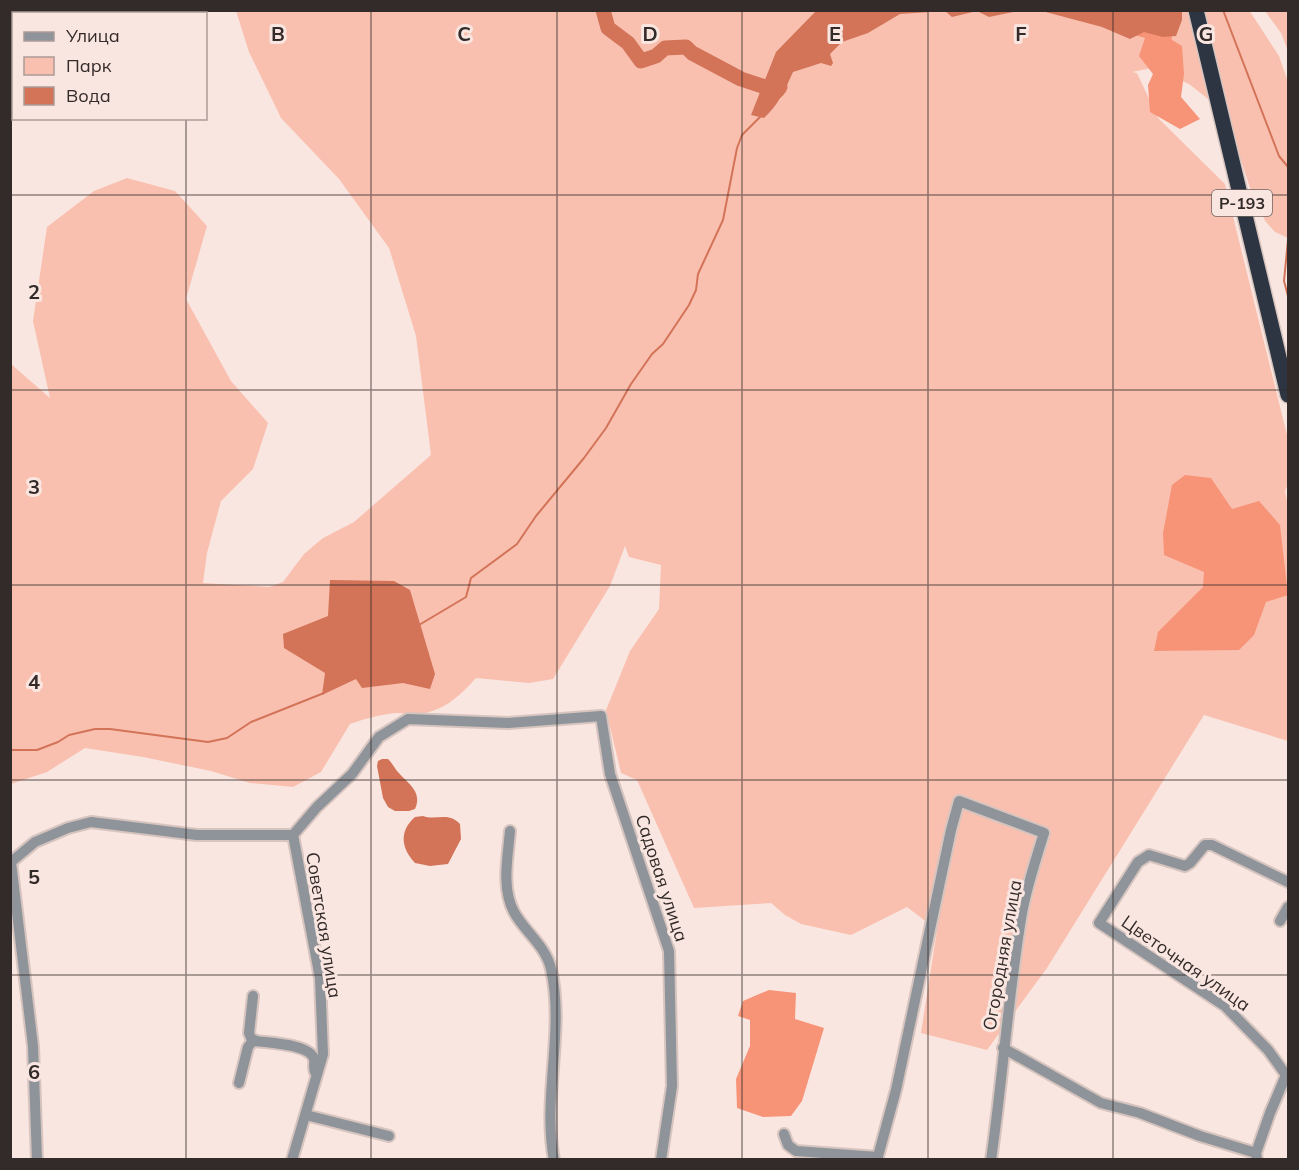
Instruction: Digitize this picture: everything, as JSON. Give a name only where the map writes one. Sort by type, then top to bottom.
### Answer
[{"type":"highway","name":"Р-193","points":[[1196,10],[1288,395]]},
{"type":"street","name":"Садовая улица","points":[[293,836],[317,807],[352,774],[379,737],[408,719],[508,723],[601,716],[610,774],[669,951],[672,1086],[661,1160]]},
{"type":"street","name":"Огородняя улица","points":[[878,1158],[896,1090],[959,801],[1044,833],[1023,911],[1003,1048],[991,1160]]},
{"type":"street","points":[[38,1160],[33,1046],[11,862],[35,843],[68,828],[92,822],[196,835],[293,836]]},
{"type":"street","points":[[510,831],[507,862],[508,894],[513,912],[543,952],[551,967],[555,1021],[550,1131],[554,1160]]},
{"type":"street","name":"Советская улица","points":[[292,1160],[323,1054],[320,978],[293,836]]},
{"type":"street","name":"Цветочная улица","points":[[1257,1156],[1270,1113],[1286,1076],[1274,1058],[1225,1006],[1098,923],[1138,862],[1149,855],[1185,866],[1205,845],[1212,845],[1288,882]]},
{"type":"street","points":[[1280,921],[1288,907]]},
{"type":"street","points":[[253,996],[249,1033],[251,1038],[256,1041],[301,1048],[309,1052],[314,1059],[313,1071],[317,1075]]},
{"type":"street","points":[[239,1083],[248,1047],[256,1041]]},
{"type":"street","points":[[1003,1048],[1101,1103],[1140,1113],[1257,1156]]},
{"type":"street","points":[[306,1115],[389,1136]]},
{"type":"street","points":[[784,1134],[788,1145],[796,1151],[878,1158]]},
{"type":"green space","points":[[1249,10],[1279,56],[1288,82],[1288,238],[1275,232],[1266,222],[1254,200],[1241,160],[1208,99],[1189,84],[1152,68],[1132,72],[1137,73],[1158,118],[1225,184],[1288,439],[1288,484],[1285,491],[1288,506],[1288,741],[1204,715],[1047,968],[987,1050],[921,1033],[937,930],[907,907],[851,935],[801,924],[785,915],[771,903],[694,908],[637,780],[621,773],[606,710],[630,651],[659,609],[661,565],[629,557],[625,546],[610,586],[553,679],[529,683],[476,678],[457,697],[434,710],[416,714],[385,714],[350,724],[321,772],[293,787],[250,783],[211,771],[85,748],[47,772],[11,784],[11,364],[50,398],[33,321],[47,227],[94,191],[127,178],[175,191],[207,226],[186,299],[231,381],[268,423],[253,469],[221,501],[207,553],[203,583],[269,587],[283,582],[304,554],[323,538],[354,522],[431,455],[416,336],[389,248],[339,179],[281,118],[249,52],[236,11]]},
{"type":"green space","points":[[1265,11],[1288,11],[1288,51],[1281,33]]},
{"type":"shaded area","points":[[1168,11],[1172,40],[1182,46],[1184,74],[1181,97],[1200,119],[1180,129],[1150,112],[1148,85],[1153,74],[1139,56],[1145,38],[1128,33]]},
{"type":"shaded area","points":[[1185,475],[1211,478],[1232,509],[1259,501],[1280,525],[1288,595],[1266,602],[1254,635],[1239,650],[1154,651],[1158,632],[1203,587],[1204,572],[1164,555],[1163,533],[1172,485]]},
{"type":"shaded area","points":[[769,990],[796,993],[795,1019],[824,1028],[802,1101],[791,1116],[763,1117],[737,1108],[736,1079],[750,1046],[750,1020],[738,1016],[743,1001]]},
{"type":"water","points":[[816,10],[1018,11],[989,17],[977,11],[952,17],[945,11],[900,14],[868,33],[842,42],[830,54],[833,63],[831,66],[821,63],[793,72],[769,113],[764,118],[751,115],[776,52]]},
{"type":"water","points":[[1042,11],[1182,11],[1182,20],[1176,36],[1163,37],[1144,32],[1130,39],[1102,27]]},
{"type":"water","points":[[330,580],[394,581],[410,590],[435,674],[430,689],[403,683],[362,688],[356,679],[322,695],[325,673],[284,648],[283,634],[328,616]]},
{"type":"water","points":[[388,759],[413,788],[417,797],[415,809],[395,811],[388,807],[383,798],[377,766],[378,761]]},
{"type":"water","points":[[415,817],[451,818],[460,824],[461,839],[448,864],[430,866],[415,863],[407,852],[404,840],[406,829]]},
{"type":"waterway","points":[[603,10],[608,28],[628,43],[641,61],[656,56],[665,48],[686,47],[692,53],[741,79],[777,91],[780,87]]},
{"type":"waterway","points":[[1223,10],[1279,156],[1288,167]]},
{"type":"waterway","points":[[419,625],[466,597],[471,578],[517,544],[536,516],[606,428],[631,384],[652,354],[663,344],[689,305],[696,290],[698,274],[723,220],[737,148],[742,135],[761,116]]},
{"type":"waterway","points":[[1288,240],[1284,281],[1288,296]]},
{"type":"waterway","points":[[10,750],[37,750],[69,735],[95,729],[208,742],[227,738],[251,722],[324,693]]}]
